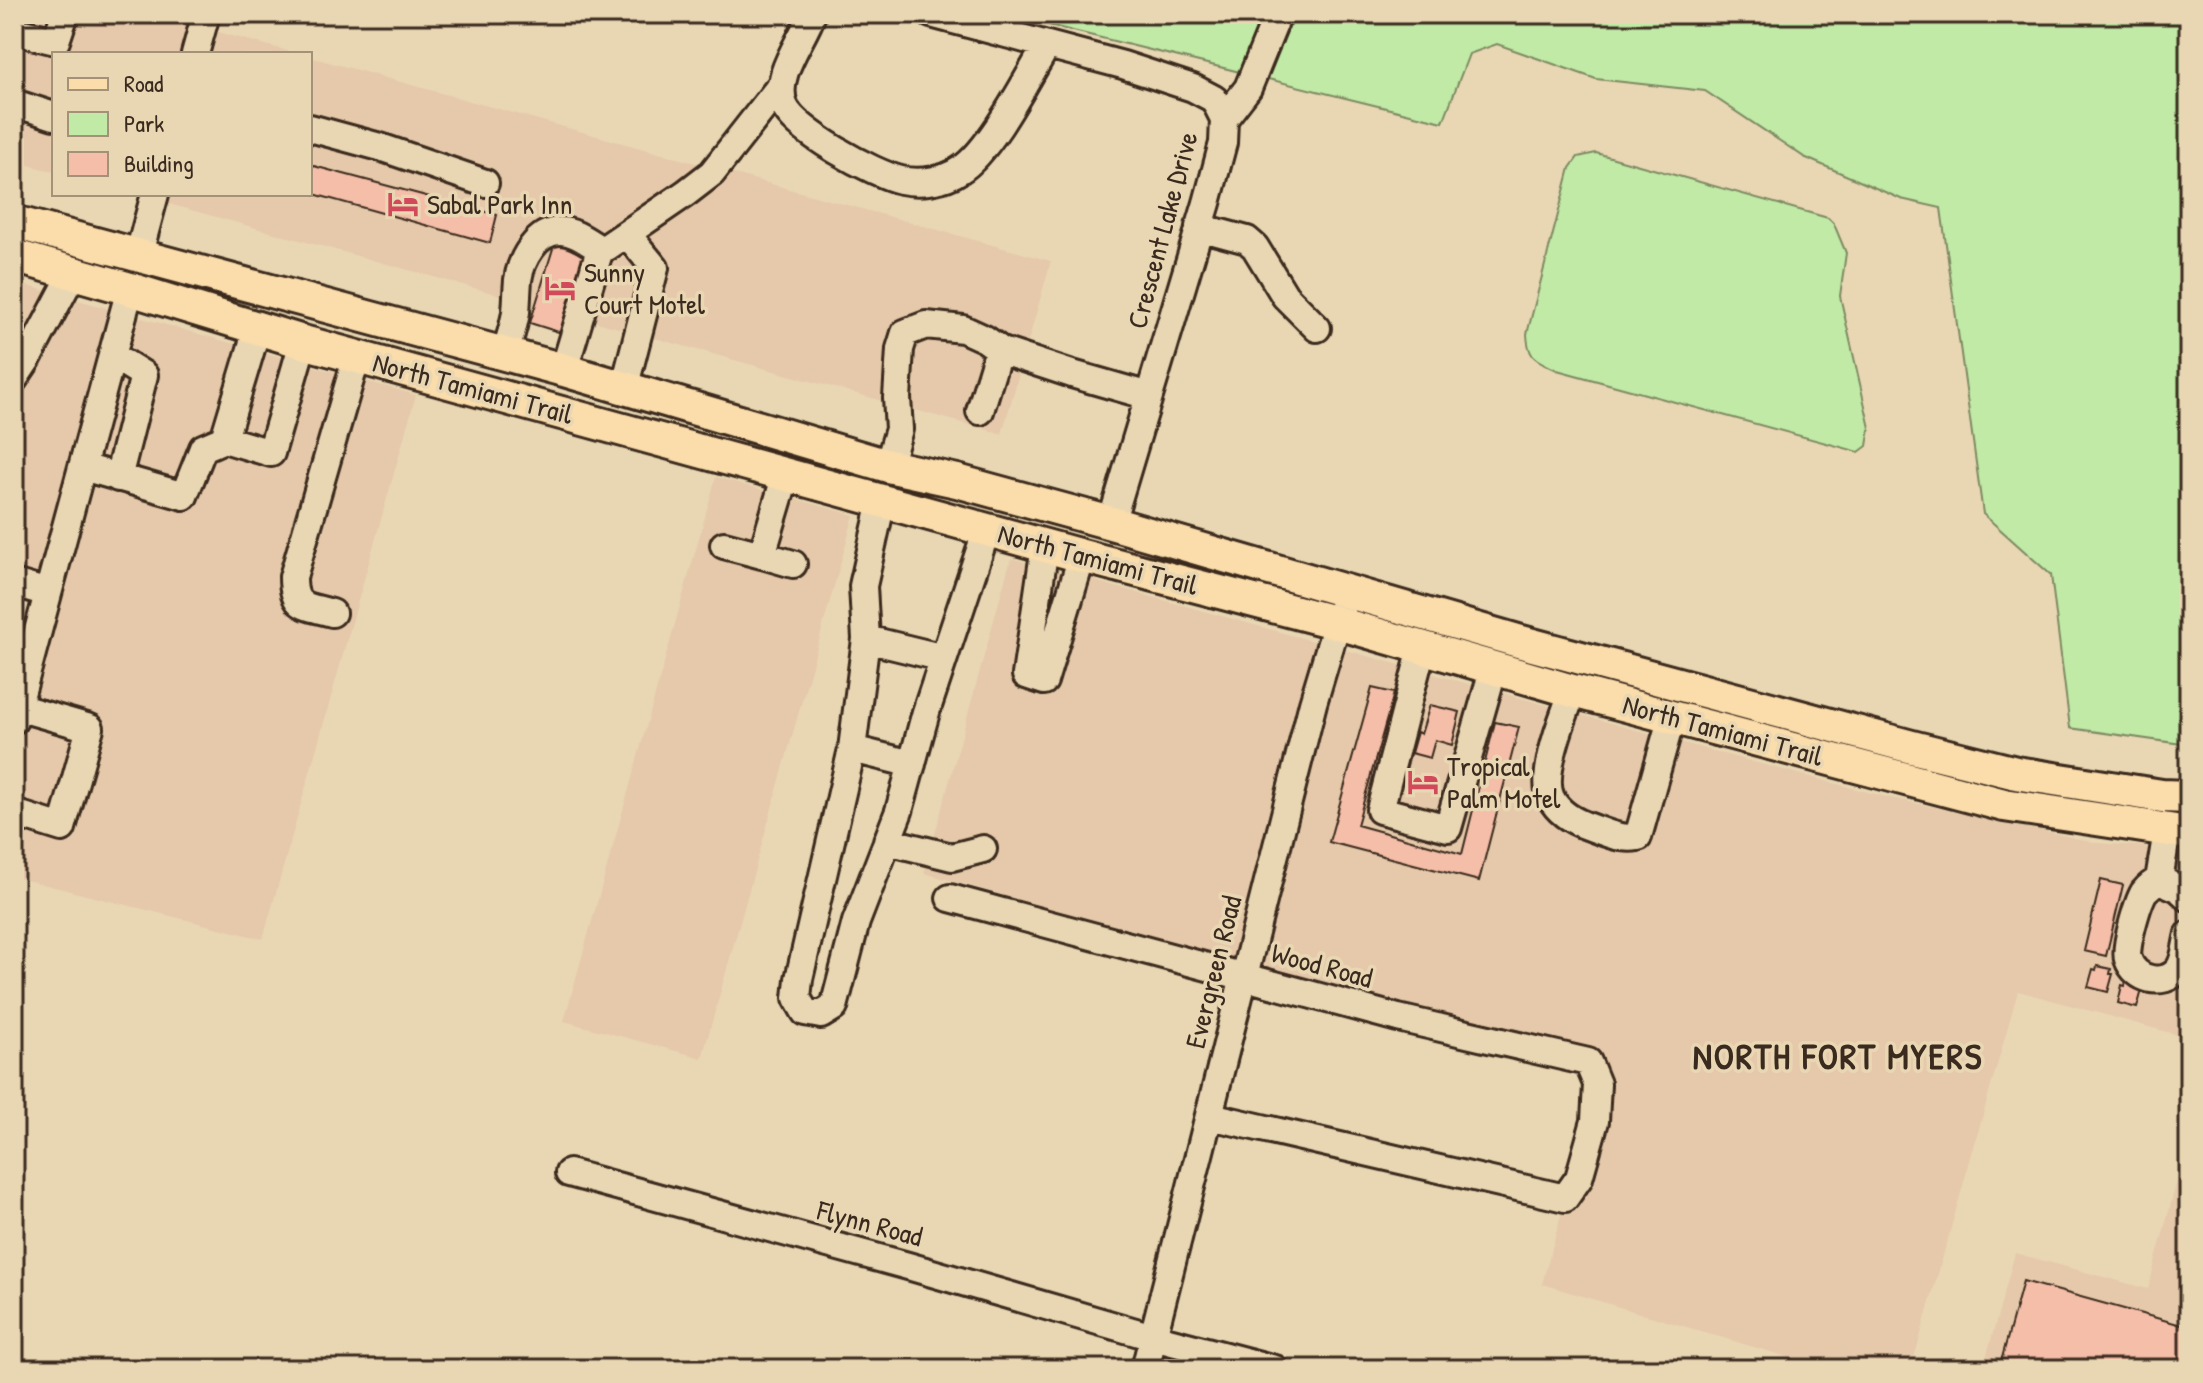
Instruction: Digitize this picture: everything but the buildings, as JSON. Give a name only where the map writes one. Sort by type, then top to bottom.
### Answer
[{"type":"main road","name":"North Tamiami Trail","points":[[14,222],[564,370],[888,466],[957,481],[1111,523],[1518,641],[1912,747],[2016,773],[2162,796],[2189,797]]},
{"type":"main road","points":[[14,256],[33,252],[81,261],[138,257]]},
{"type":"main road","name":"North Tamiami Trail","points":[[14,256],[303,342],[1045,546],[1338,623],[1573,691],[2004,805],[2178,832]]},
{"type":"main road","points":[[130,289],[163,281],[214,286],[233,282]]},
{"type":"main road","points":[[586,419],[597,413],[616,412],[662,420],[680,416],[692,409]]},
{"type":"main road","points":[[697,450],[709,440],[725,437],[776,443],[798,438]]},
{"type":"main road","points":[[1820,756],[1880,761],[1898,758],[1912,747]]},
{"type":"main road","points":[[1920,783],[1929,774],[1943,769],[1981,777],[2016,773]]},
{"type":"street","points":[[14,31],[56,41],[65,14]]},
{"type":"street","points":[[196,52],[206,14]]},
{"type":"street","points":[[564,370],[600,249],[627,234],[712,173],[781,85],[812,14]]},
{"type":"street","name":"Crescent Lake Drive","points":[[931,14],[1123,65],[1193,88],[1214,99],[1224,119],[1223,143],[1111,523]]},
{"type":"street","points":[[1224,119],[1248,88],[1278,14]]},
{"type":"street","points":[[781,85],[784,107],[801,126],[846,156],[901,180],[930,182],[960,170],[984,147],[1047,45]]},
{"type":"street","points":[[14,103],[52,115]]},
{"type":"street","points":[[312,129],[380,147],[485,183]]},
{"type":"street","points":[[138,257],[154,196]]},
{"type":"street","points":[[1199,227],[1247,240],[1255,247],[1285,296],[1317,328]]},
{"type":"street","points":[[505,355],[515,317],[520,269],[538,239],[559,231],[580,237],[600,249]]},
{"type":"street","points":[[624,389],[655,268],[627,234]]},
{"type":"street","points":[[14,379],[73,273]]},
{"type":"street","points":[[14,813],[62,828],[90,728],[16,713],[130,289]]},
{"type":"street","points":[[888,466],[899,429],[900,349],[905,333],[926,325],[963,329],[1002,351],[1149,396]]},
{"type":"street","points":[[224,439],[257,329]]},
{"type":"street","points":[[83,467],[184,496],[203,448],[224,439],[271,453],[303,342]]},
{"type":"street","points":[[980,411],[995,362],[1002,351]]},
{"type":"street","points":[[112,355],[144,375],[118,478]]},
{"type":"street","points":[[332,613],[296,600],[293,577],[357,356]]},
{"type":"street","points":[[95,421],[130,431]]},
{"type":"street","points":[[762,555],[786,474]]},
{"type":"street","points":[[882,501],[863,586],[866,639],[852,749],[799,979],[797,998],[805,1012],[821,1015],[834,1007],[856,922],[899,811],[944,658],[987,529]]},
{"type":"street","points":[[724,545],[793,564]]},
{"type":"street","points":[[1045,546],[1026,675],[1044,681],[1082,556]]},
{"type":"street","points":[[14,583],[48,593]]},
{"type":"street","name":"Evergreen Road","points":[[1145,1369],[1313,703],[1346,592]]},
{"type":"street","points":[[866,639],[944,658]]},
{"type":"street","points":[[1422,648],[1380,810],[1448,828],[1494,667]]},
{"type":"street","points":[[1573,691],[1554,747],[1548,781],[1551,797],[1561,811],[1576,822],[1624,839],[1638,837],[1672,716]]},
{"type":"street","points":[[852,749],[912,764]]},
{"type":"street","points":[[2178,832],[2159,880],[2144,893],[2127,957],[2137,974],[2153,980],[2167,979],[2180,967],[2189,934]]},
{"type":"street","points":[[887,841],[952,857],[983,849]]},
{"type":"street","points":[[2159,880],[2178,888],[2189,898]]},
{"type":"street","name":"Wood Road","points":[[950,898],[1398,1018],[1588,1062],[1597,1084],[1595,1121],[1579,1178],[1565,1198],[1210,1116]]},
{"type":"street","points":[[816,912],[856,922]]},
{"type":"street","name":"Flynn Road","points":[[569,1173],[1275,1369]]},
{"type":"shaded area","points":[[14,14],[153,14],[292,52],[52,52],[52,171],[14,161]]},
{"type":"shaded area","points":[[312,58],[1051,261],[1002,434],[140,196],[312,196]]},
{"type":"shaded area","points":[[14,282],[416,395],[263,939],[14,877],[14,724],[44,608],[14,599]]},
{"type":"shaded area","points":[[716,477],[854,515],[702,1058],[564,1021]]},
{"type":"shaded area","points":[[1011,558],[1887,797],[2099,843],[2189,850],[2189,1038],[2018,991],[1911,1369],[1828,1369],[1542,1284],[1603,1063],[924,873]]},
{"type":"shaded area","points":[[2189,1136],[2189,1369],[1983,1369],[2015,1253],[2148,1289]]},
{"type":"green space","points":[[1004,14],[2189,14],[2189,745],[2070,728],[2051,575],[1983,514],[1941,208],[1901,199],[1804,157],[1705,91],[1596,79],[1497,44],[1469,54],[1443,122]]},
{"type":"green space","points":[[1596,153],[1828,218],[1834,224],[1846,253],[1840,296],[1870,428],[1867,446],[1859,452],[1557,370],[1534,358],[1527,334],[1570,168],[1578,157]]},
{"type":"place","name":"Sabal Park Inn","points":[[403,204]]},
{"type":"place","name":"Sunny Court Motel","points":[[560,288]]},
{"type":"place","name":"Tropical Palm Motel","points":[[1423,782]]},
{"type":"district","name":"NORTH FORT MYERS","points":[[1838,1055]]}]
